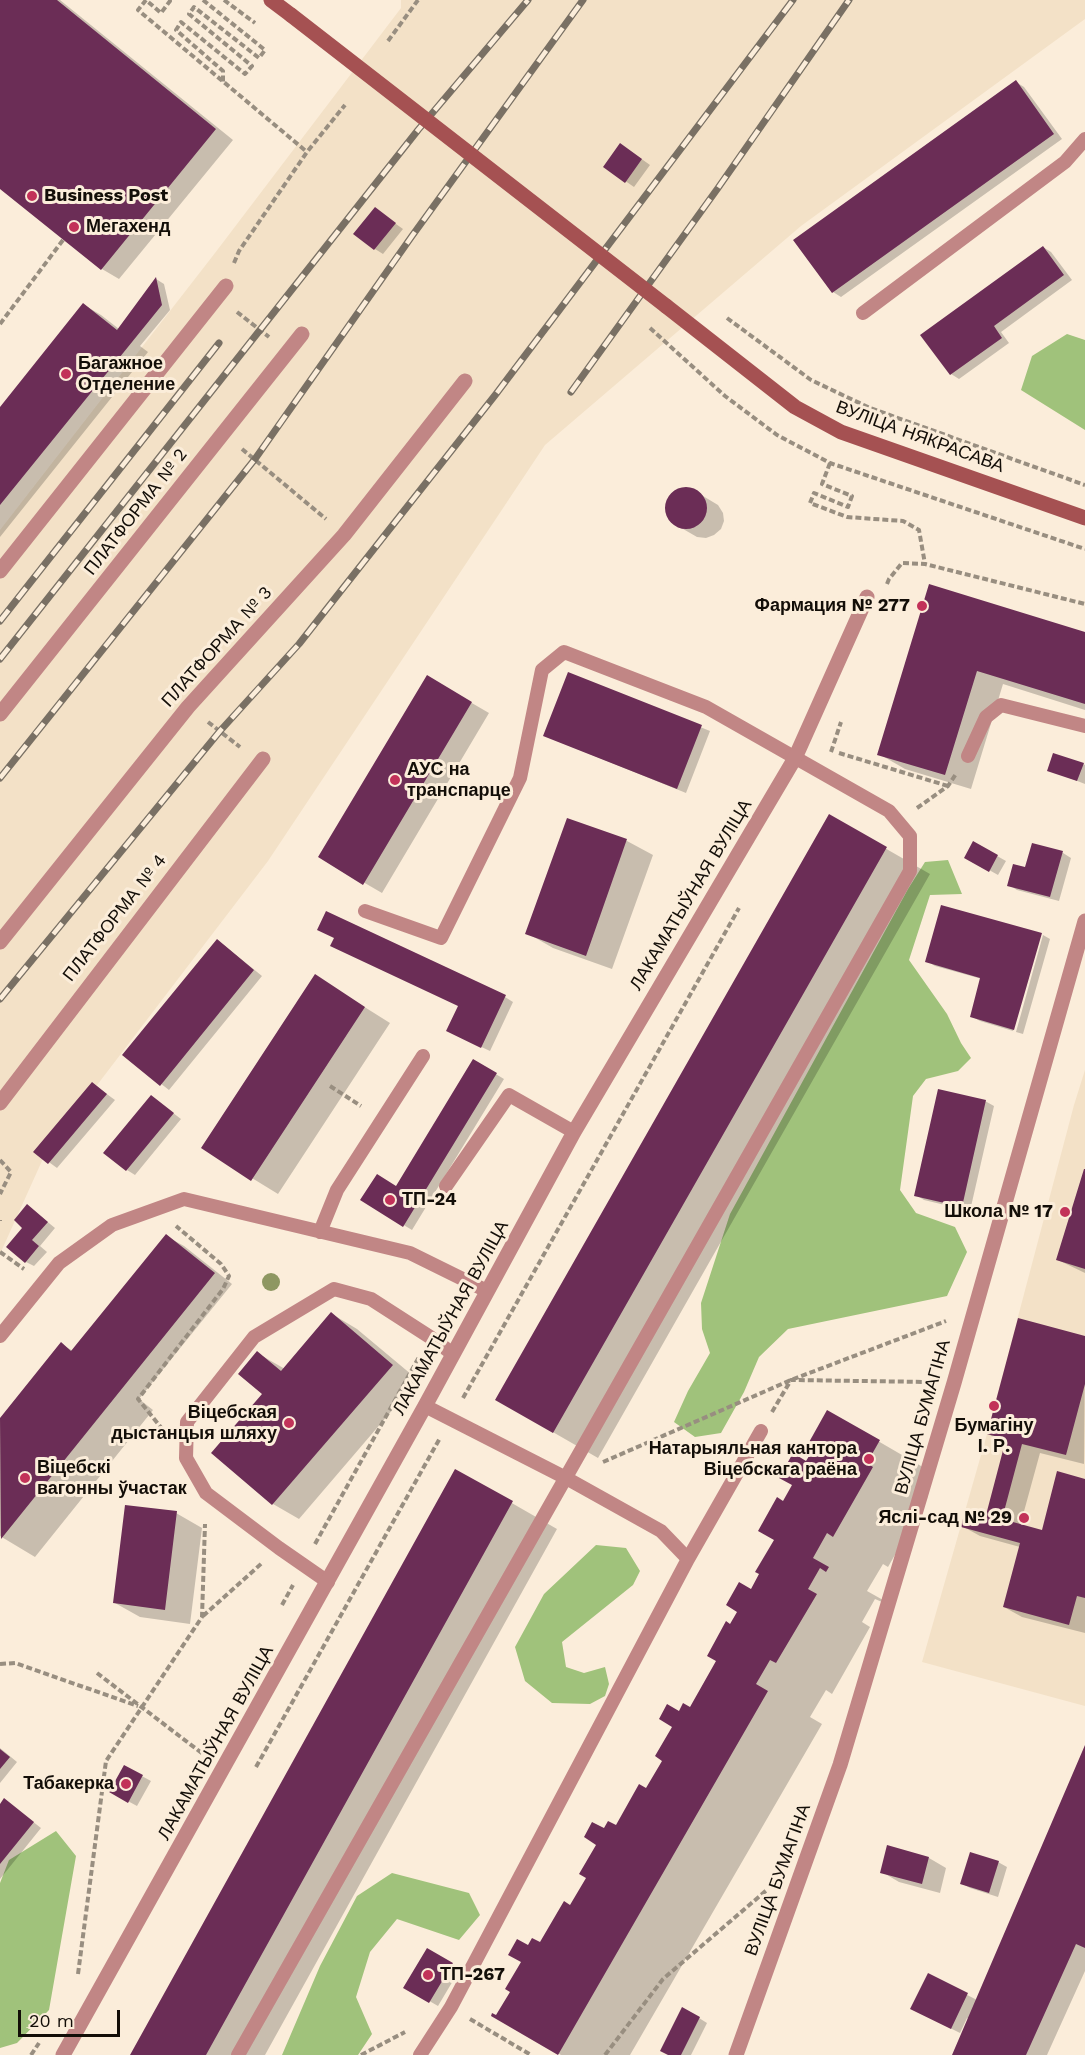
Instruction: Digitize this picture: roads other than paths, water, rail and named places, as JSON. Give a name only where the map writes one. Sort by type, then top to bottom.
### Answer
[{"type":"main road","name":"ВУЛІЦА НЯКРАСАВА","points":[[271,0],[795,407],[841,432],[1085,518]]},
{"type":"street","points":[[0,571],[222,291]]},
{"type":"street","name":"ПЛАТФОРМА № 2","points":[[0,714],[302,334]]},
{"type":"street","name":"ПЛАТФОРМА № 3","points":[[0,942],[188,707],[344,535],[465,381]]},
{"type":"street","name":"ЛАКАМАТЫЎНАЯ ВУЛІЦА","points":[[63,2055],[328,1582],[574,1132],[795,758],[867,597]]},
{"type":"street","name":"ПЛАТФОРМА № 4","points":[[0,1103],[260,762]]},
{"type":"street","name":"ВУЛІЦА БУМАГІНА","points":[[736,2055],[840,1765],[954,1383],[1085,921]]},
{"type":"lane","points":[[863,313],[1065,162],[1085,139]]},
{"type":"lane","points":[[238,2055],[910,871],[910,836],[889,812],[706,707],[564,652],[542,670],[520,778],[441,938],[365,911]]},
{"type":"lane","points":[[968,756],[986,717],[1001,705],[1085,726]]},
{"type":"lane","points":[[320,1232],[337,1190],[423,1056]]},
{"type":"lane","points":[[446,1186],[509,1095],[574,1132]]},
{"type":"lane","points":[[0,1336],[59,1263],[112,1225],[184,1199],[410,1253],[487,1292]]},
{"type":"lane","points":[[328,1582],[206,1493],[186,1458],[187,1422],[254,1337],[334,1289],[371,1299],[453,1354]]},
{"type":"lane","points":[[425,1406],[566,1478],[661,1530],[688,1559]]},
{"type":"lane","points":[[420,2055],[451,2007],[688,1559],[761,1431]]},
{"type":"railway","points":[[0,659],[418,130],[528,0]]},
{"type":"railway","points":[[0,778],[255,459],[412,236],[583,0]]},
{"type":"railway","points":[[0,999],[220,731],[299,644],[496,394],[793,0]]},
{"type":"railway","points":[[571,392],[718,188],[849,0]]},
{"type":"railway","points":[[0,621],[219,343]]},
{"type":"place","name":"Business Post","points":[[32,196]]},
{"type":"place","name":"Мегахенд","points":[[74,227]]},
{"type":"place","name":"Багажное Отделение","points":[[66,374]]},
{"type":"place","name":"Фармация № 277","points":[[922,606]]},
{"type":"place","name":"АУС на транспарце","points":[[395,780]]},
{"type":"place","name":"ТП-24","points":[[390,1200]]},
{"type":"place","name":"Школа № 17","points":[[1065,1212]]},
{"type":"place","name":"Бумагіну І. Р.","points":[[994,1406]]},
{"type":"place","name":"Віцебская дыстанцыя шляху","points":[[289,1423]]},
{"type":"place","name":"Натарыяльная кантора Віцебскага раёна","points":[[869,1459]]},
{"type":"place","name":"Віцебскі вагонны ўчастак","points":[[25,1478]]},
{"type":"place","name":"Яслі-сад № 29","points":[[1024,1518]]},
{"type":"place","name":"Табакерка","points":[[126,1784]]},
{"type":"place","name":"ТП-267","points":[[428,1975]]}]
